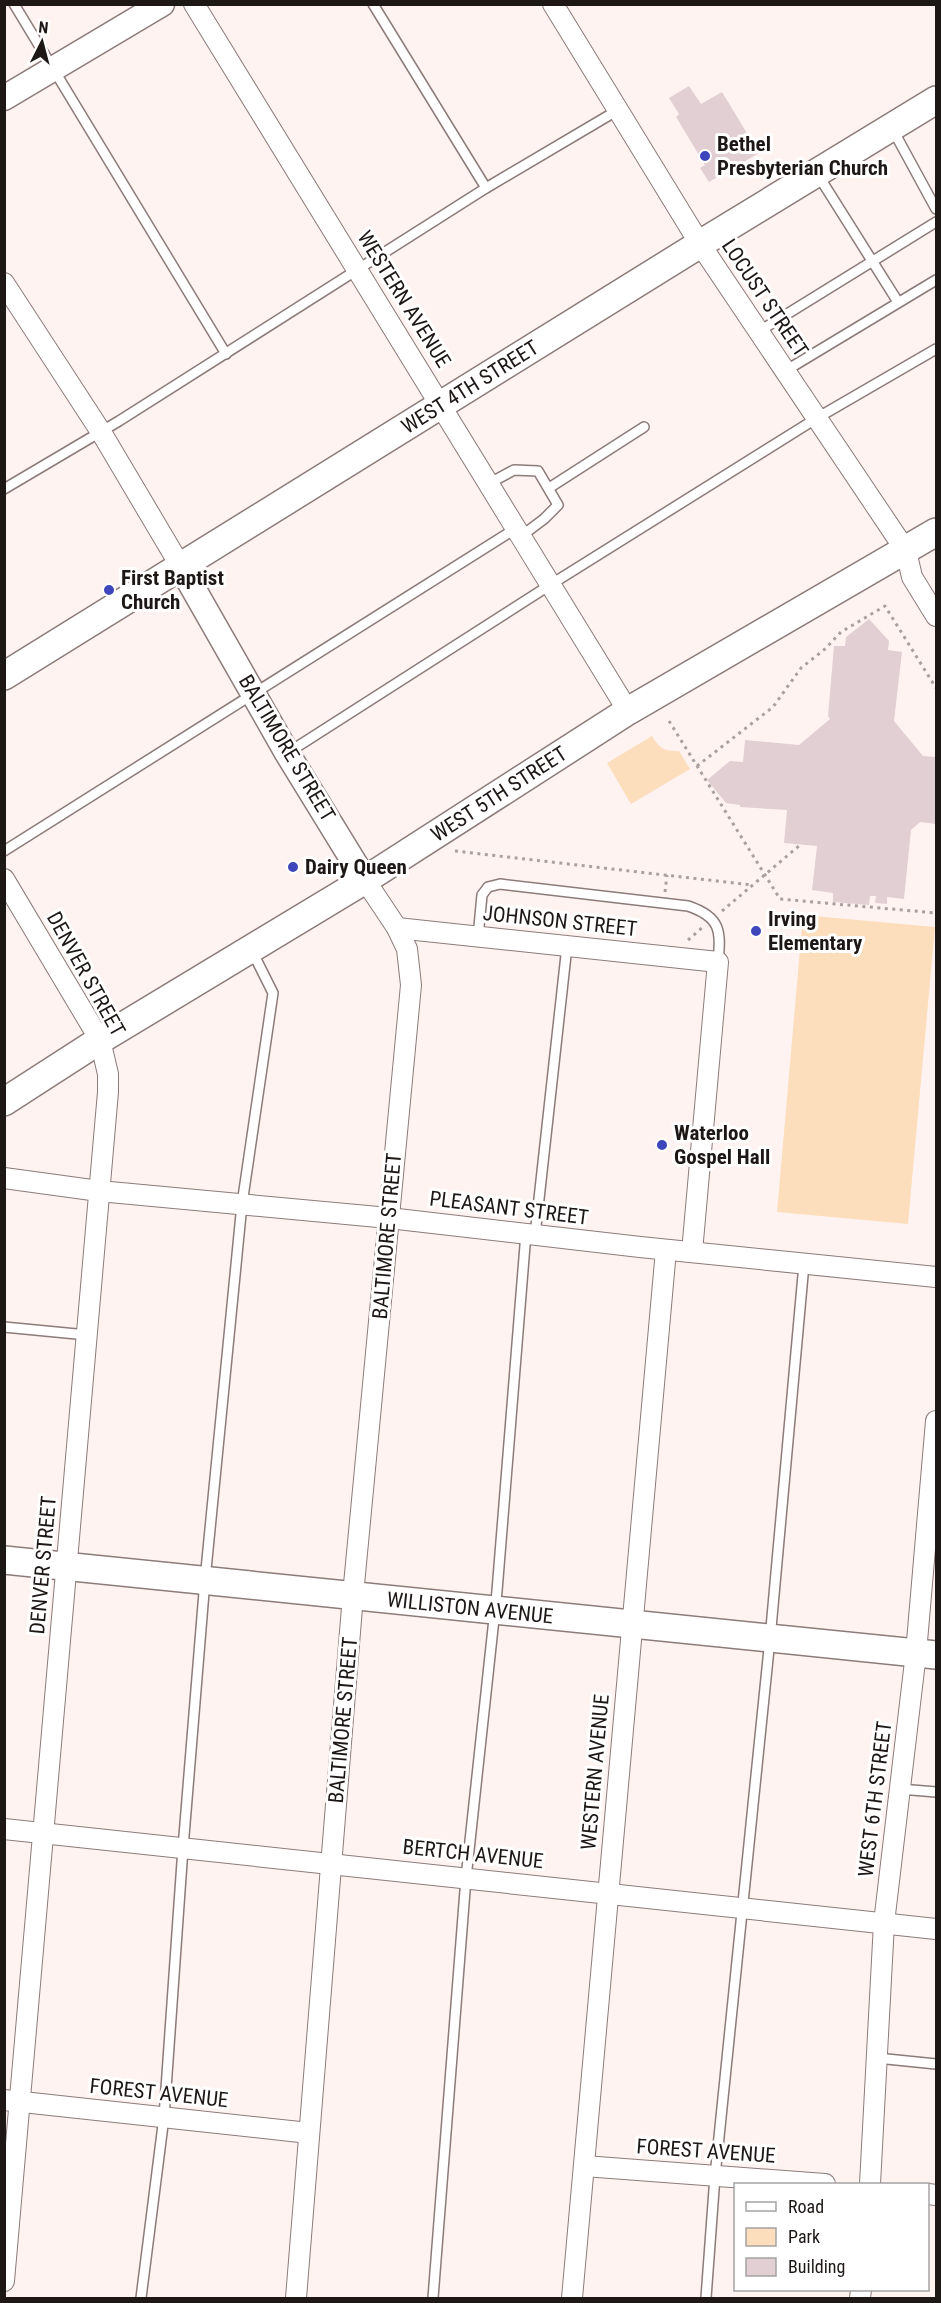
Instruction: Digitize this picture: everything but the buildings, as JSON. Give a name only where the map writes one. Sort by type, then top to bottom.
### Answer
[{"type":"main road","name":"WEST 4TH STREET","points":[[4,676],[936,100]]},
{"type":"main road","name":"WEST 5TH STREET","points":[[4,1102],[100,1040],[365,880],[628,711],[936,532]]},
{"type":"main road","name":"WILLISTON AVENUE","points":[[4,1560],[926,1654]]},
{"type":"street","points":[[4,98],[162,4]]},
{"type":"street","name":"WESTERN AVENUE","points":[[194,4],[628,711]]},
{"type":"street","name":"LOCUST STREET","points":[[554,4],[700,244],[906,551],[912,577],[936,616]]},
{"type":"street","name":"BALTIMORE STREET","points":[[4,283],[102,432],[287,753],[397,928],[407,949],[411,985],[353,1595],[296,2298]]},
{"type":"street","name":"DENVER STREET","points":[[4,879],[100,1040],[108,1074],[44,1833],[12,2101],[4,2281]]},
{"type":"street","name":"JOHNSON STREET","points":[[397,928],[718,962]]},
{"type":"street","points":[[692,1252],[718,962]]},
{"type":"street","name":"PLEASANT STREET","points":[[4,1178],[99,1191],[389,1218],[666,1250],[936,1277]]},
{"type":"street","name":"WESTERN AVENUE","points":[[572,2298],[666,1250]]},
{"type":"street","name":"WEST 6TH STREET","points":[[870,2183],[884,1923],[900,1789],[926,1654],[936,1421]]},
{"type":"street","name":"BERTCH AVENUE","points":[[4,1829],[609,1892],[936,1929]]},
{"type":"street","name":"FOREST AVENUE","points":[[12,2101],[309,2133]]},
{"type":"street","name":"FOREST AVENUE","points":[[584,2166],[811,2183]]},
{"type":"lane","points":[[14,4],[226,354]]},
{"type":"lane","points":[[373,4],[486,188]]},
{"type":"lane","points":[[4,489],[102,432],[486,188],[618,110]]},
{"type":"lane","points":[[891,128],[936,208]]},
{"type":"lane","points":[[817,173],[898,302]]},
{"type":"lane","points":[[758,332],[936,222]]},
{"type":"lane","points":[[785,371],[936,280]]},
{"type":"lane","points":[[287,753],[817,418],[935,353]]},
{"type":"lane","points":[[549,488],[644,427]]},
{"type":"lane","points":[[4,851],[254,693],[544,519],[558,505],[538,471],[514,470],[488,484]]},
{"type":"lane","points":[[478,937],[482,895],[488,887],[500,884],[688,906],[705,911],[719,929],[718,962]]},
{"type":"lane","points":[[433,2298],[466,1878],[495,1611],[531,1234],[567,946]]},
{"type":"lane","points":[[141,2298],[164,2117],[205,1580],[242,1204],[273,993],[251,949]]},
{"type":"lane","points":[[706,2298],[715,2176],[770,1639],[804,1264]]},
{"type":"lane","points":[[4,1327],[87,1335]]},
{"type":"lane","points":[[900,1789],[936,1792]]},
{"type":"lane","points":[[877,2058],[936,2064]]},
{"type":"path","points":[[697,766],[773,707],[801,668],[825,649],[841,632],[885,606],[936,688]]},
{"type":"path","points":[[669,722],[780,899],[936,913]]},
{"type":"path","points":[[688,940],[800,844]]},
{"type":"path","points":[[455,851],[752,885]]},
{"type":"path","points":[[665,894],[667,875]]},
{"type":"green space","points":[[652,736],[663,748],[679,751],[690,769],[631,804],[607,763]]},
{"type":"green space","points":[[803,915],[935,927],[908,1224],[777,1212]]},
{"type":"place","name":"Bethel Presbyterian Church","points":[[705,156]]},
{"type":"place","name":"First Baptist Church","points":[[109,590]]},
{"type":"place","name":"Dairy Queen","points":[[293,867]]},
{"type":"place","name":"Irving Elementary","points":[[756,931]]},
{"type":"place","name":"Waterloo Gospel Hall","points":[[662,1145]]}]
